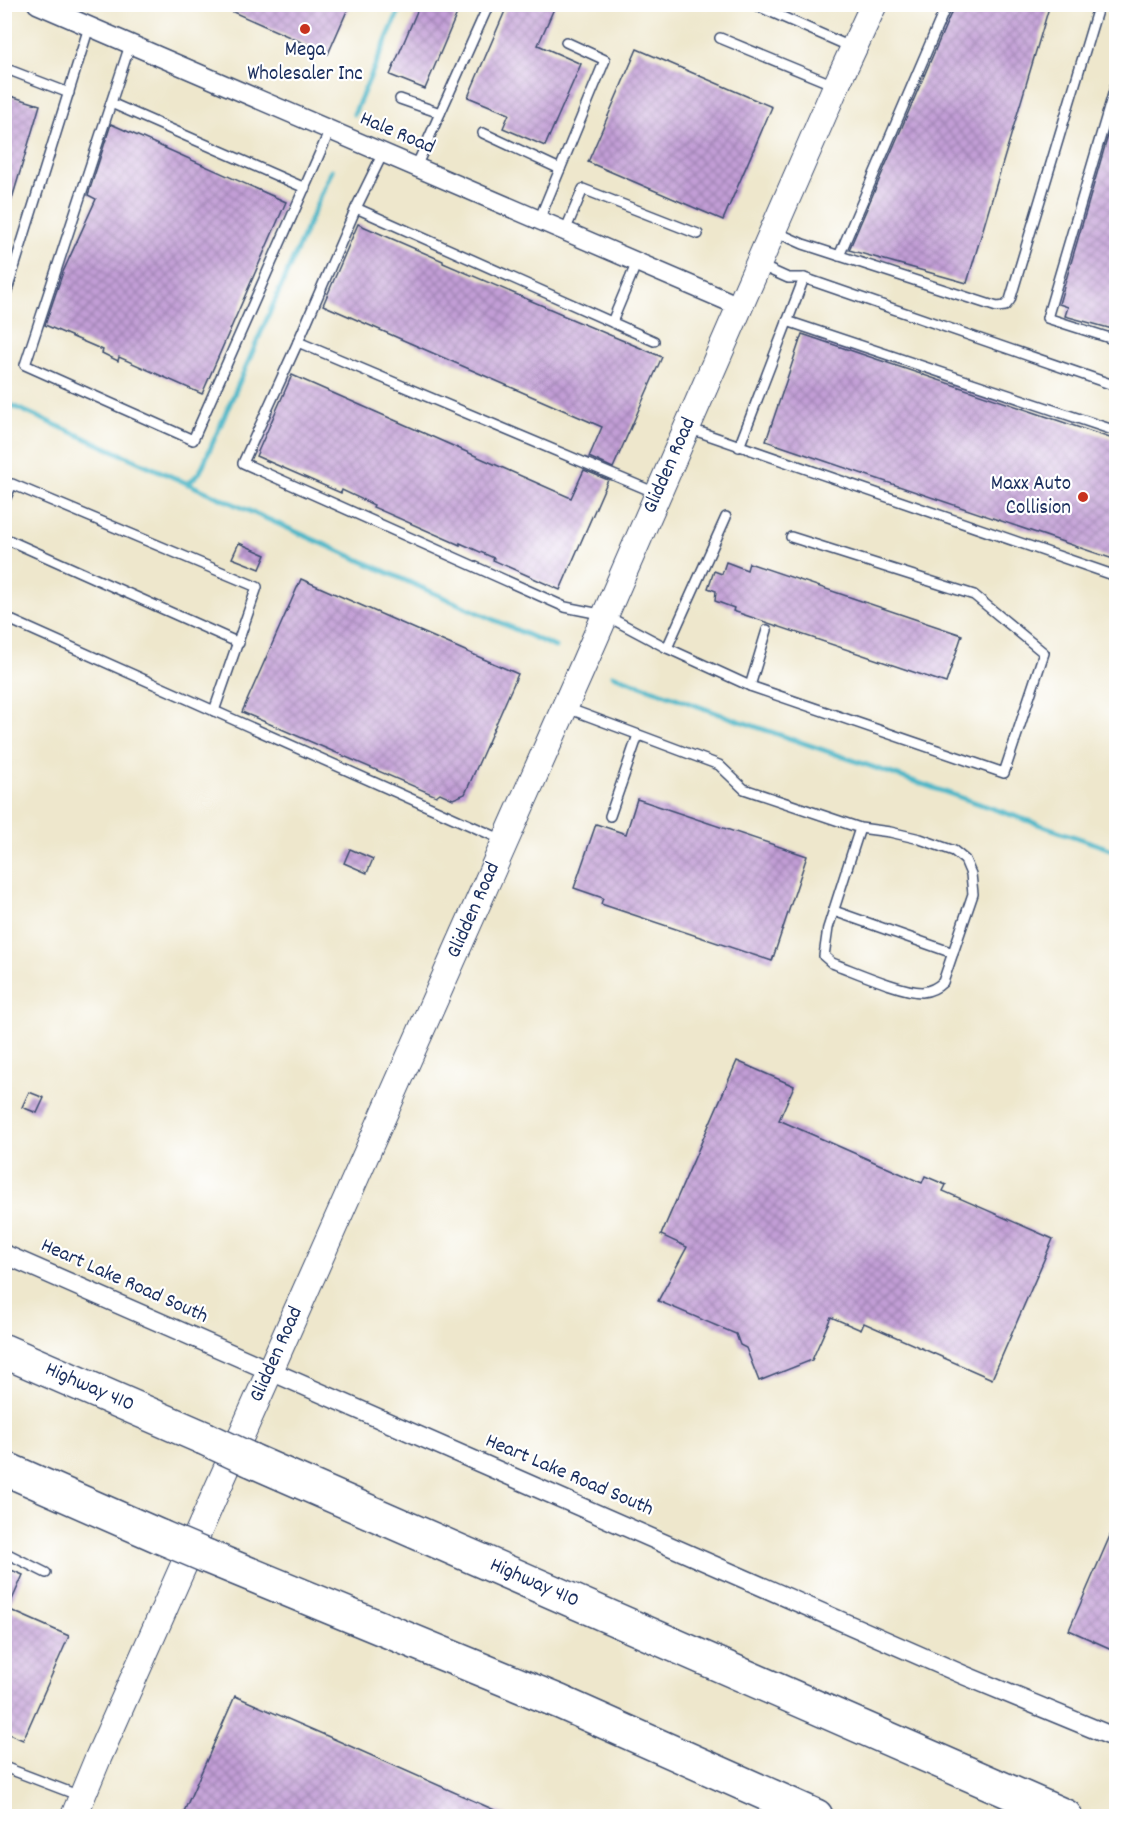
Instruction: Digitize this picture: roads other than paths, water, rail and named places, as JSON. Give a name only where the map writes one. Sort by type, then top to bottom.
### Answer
[{"type":"highway","name":"Highway 410","points":[[4,1351],[1065,1816]]},
{"type":"highway","points":[[4,1468],[161,1538],[561,1702],[816,1816]]},
{"type":"street","name":"Hale Road","points":[[37,4],[739,306]]},
{"type":"street","name":"Glidden Road","points":[[78,1807],[874,4]]},
{"type":"street","name":"Heart Lake Road South","points":[[4,1254],[956,1671],[1116,1738]]},
{"type":"lane","points":[[416,167],[489,4]]},
{"type":"lane","points":[[753,4],[855,49]]},
{"type":"lane","points":[[839,255],[947,4]]},
{"type":"lane","points":[[773,231],[997,307],[1005,306],[1010,300],[1099,4]]},
{"type":"lane","points":[[4,300],[89,27]]},
{"type":"lane","points":[[720,38],[837,86]]},
{"type":"lane","points":[[539,220],[605,60],[566,42]]},
{"type":"lane","points":[[130,45],[25,365],[193,440],[330,130]]},
{"type":"lane","points":[[4,68],[69,93]]},
{"type":"lane","points":[[1116,84],[1047,318],[1116,340]]},
{"type":"lane","points":[[400,99],[440,113]]},
{"type":"lane","points":[[111,103],[305,188]]},
{"type":"lane","points":[[483,133],[560,169]]},
{"type":"lane","points":[[383,153],[356,208],[243,463],[565,607],[605,615],[667,648],[750,686],[1004,773],[1044,653],[974,596],[791,537]]},
{"type":"lane","points":[[565,231],[583,189],[698,234]]},
{"type":"lane","points":[[356,208],[654,341]]},
{"type":"lane","points":[[612,322],[637,262]]},
{"type":"lane","points":[[758,265],[788,278],[804,278],[1116,386]]},
{"type":"lane","points":[[739,447],[804,278]]},
{"type":"lane","points":[[787,321],[1116,432]]},
{"type":"lane","points":[[298,342],[658,494]]},
{"type":"lane","points":[[686,428],[1116,576]]},
{"type":"lane","points":[[4,502],[12,484],[257,587],[214,711]]},
{"type":"lane","points":[[667,648],[726,517]]},
{"type":"lane","points":[[4,538],[239,643]]},
{"type":"lane","points":[[4,617],[506,841]]},
{"type":"lane","points":[[750,686],[767,630]]},
{"type":"lane","points":[[564,707],[719,765],[744,789],[860,828],[890,831],[920,838],[954,851],[965,860],[971,874],[973,894],[943,982],[935,989],[923,992],[897,986],[832,963],[824,956],[826,937],[860,828]]},
{"type":"lane","points":[[610,816],[638,735]]},
{"type":"lane","points":[[834,911],[953,953]]},
{"type":"lane","points":[[4,1552],[45,1573]]},
{"type":"lane","points":[[4,1767],[78,1807]]},
{"type":"waterway","points":[[354,114],[402,4]]},
{"type":"waterway","points":[[188,484],[200,472],[332,170]]},
{"type":"waterway","points":[[4,402],[555,647]]},
{"type":"waterway","points":[[613,675],[1116,851]]},
{"type":"place","name":"Mega Wholesaler Inc","points":[[305,29]]},
{"type":"place","name":"Maxx Auto Collision","points":[[1083,497]]}]
